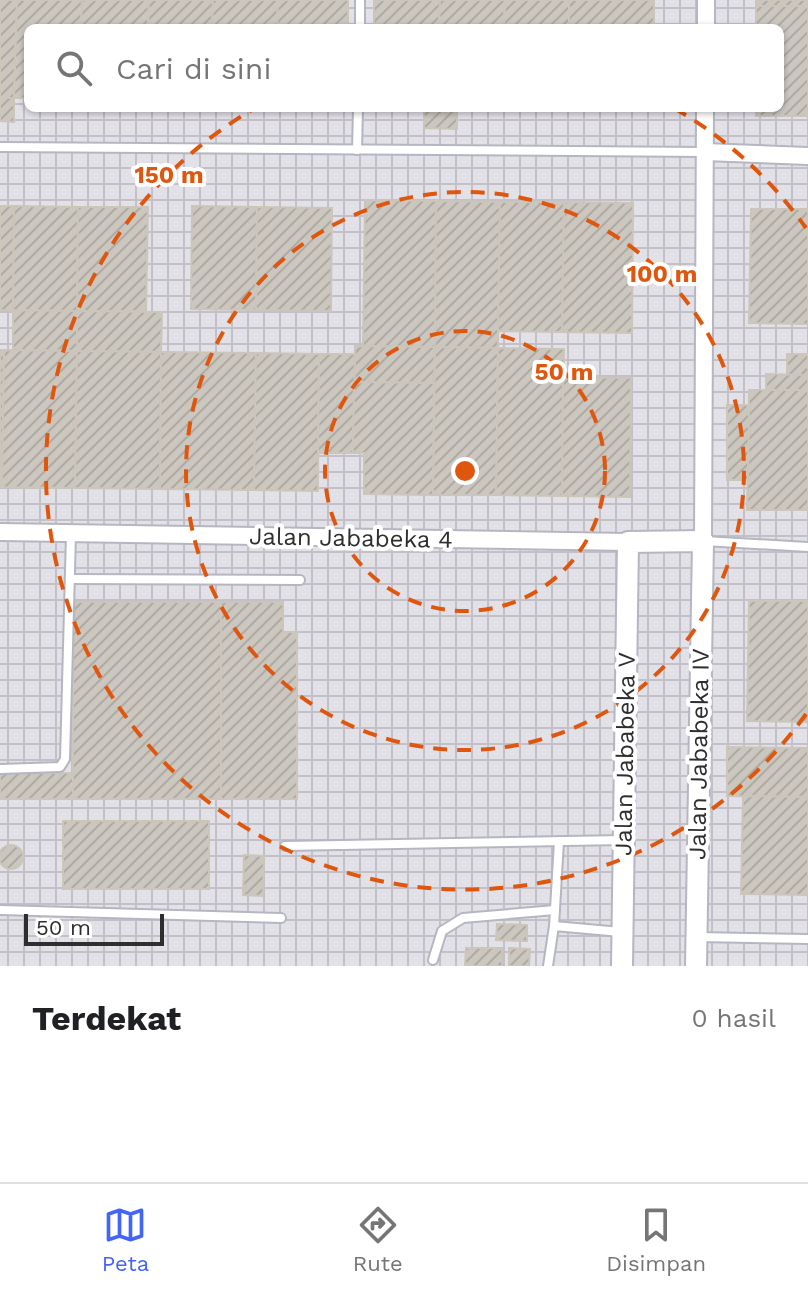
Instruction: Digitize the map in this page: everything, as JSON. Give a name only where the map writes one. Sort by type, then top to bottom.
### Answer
[{"type":"street","points":[[706,0],[706,24]]},
{"type":"street","points":[[703,541],[705,112]]},
{"type":"street","points":[[705,152],[808,156]]},
{"type":"street","name":"Jalan Jababeka 4","points":[[0,532],[703,541]]},
{"type":"street","name":"Jalan Jababeka IV","points":[[696,966],[703,541]]},
{"type":"street","name":"Jalan Jababeka V","points":[[622,966],[628,542]]},
{"type":"lane","points":[[360,0],[360,24]]},
{"type":"lane","points":[[357,150],[358,112]]},
{"type":"lane","points":[[0,147],[705,152]]},
{"type":"lane","points":[[0,769],[60,767],[65,759],[71,533]]},
{"type":"lane","points":[[703,541],[808,547]]},
{"type":"lane","points":[[70,579],[300,580]]},
{"type":"lane","points":[[285,846],[624,840]]},
{"type":"lane","points":[[548,966],[554,926],[559,841]]},
{"type":"lane","points":[[0,910],[281,918]]},
{"type":"lane","points":[[433,960],[442,931],[463,918],[555,910]]},
{"type":"lane","points":[[554,926],[622,932]]},
{"type":"lane","points":[[696,937],[808,939]]},
{"type":"shaded area","points":[[0,0],[808,0],[808,966],[0,966]]},
{"type":"building","points":[[0,0],[17,0],[14,98],[0,98]]},
{"type":"building","points":[[17,0],[82,0],[81,24],[24,24],[24,98],[14,98]]},
{"type":"building","points":[[82,0],[149,0],[148,24],[81,24]]},
{"type":"building","points":[[149,0],[213,0],[212,24],[148,24]]},
{"type":"building","points":[[213,0],[278,0],[277,24],[212,24]]},
{"type":"building","points":[[278,0],[348,0],[348,24],[277,24]]},
{"type":"building","points":[[374,0],[440,0],[439,24],[374,24]]},
{"type":"building","points":[[440,0],[505,0],[504,24],[439,24]]},
{"type":"building","points":[[505,0],[569,0],[569,24],[504,24]]},
{"type":"building","points":[[569,0],[654,0],[654,24],[569,24]]},
{"type":"building","points":[[756,0],[808,0],[808,6],[756,6]]},
{"type":"building","points":[[756,6],[808,6],[808,116],[756,116],[756,112],[784,112],[784,24],[756,24]]},
{"type":"building","points":[[0,98],[14,98],[14,122],[0,121]]},
{"type":"building","points":[[424,112],[457,112],[457,129],[424,128]]},
{"type":"building","points":[[365,200],[436,201],[435,347],[363,346]]},
{"type":"building","points":[[436,201],[500,202],[498,348],[435,347]]},
{"type":"building","points":[[500,202],[564,202],[562,332],[498,331]]},
{"type":"building","points":[[564,202],[633,203],[632,333],[562,332]]},
{"type":"building","points":[[0,206],[14,206],[13,310],[0,310]]},
{"type":"building","points":[[14,206],[78,207],[77,311],[13,310]]},
{"type":"building","points":[[192,206],[257,207],[256,310],[191,309]]},
{"type":"building","points":[[78,207],[148,207],[146,311],[77,311]]},
{"type":"building","points":[[257,207],[332,208],[331,311],[256,310]]},
{"type":"building","points":[[751,209],[808,209],[808,324],[749,323]]},
{"type":"building","points":[[13,310],[77,311],[77,351],[13,350]]},
{"type":"building","points":[[77,311],[162,312],[161,352],[77,351]]},
{"type":"building","points":[[355,346],[435,347],[434,383],[354,382]]},
{"type":"building","points":[[435,347],[498,348],[496,495],[433,495]]},
{"type":"building","points":[[498,348],[564,349],[562,496],[496,495]]},
{"type":"building","points":[[0,350],[4,350],[2,487],[0,487]]},
{"type":"building","points":[[4,350],[77,351],[75,488],[2,487]]},
{"type":"building","points":[[77,351],[161,352],[160,489],[75,488]]},
{"type":"building","points":[[161,352],[256,353],[254,490],[160,489]]},
{"type":"building","points":[[256,353],[319,354],[318,491],[254,490]]},
{"type":"building","points":[[319,354],[355,354],[353,453],[318,453]]},
{"type":"building","points":[[787,354],[808,354],[808,375],[787,375]]},
{"type":"building","points":[[766,374],[808,375],[808,390],[766,390]]},
{"type":"building","points":[[563,377],[631,378],[630,497],[562,496]]},
{"type":"building","points":[[354,382],[434,383],[433,495],[364,494],[364,453],[353,453]]},
{"type":"building","points":[[749,390],[808,390],[808,510],[747,510]]},
{"type":"building","points":[[727,405],[749,405],[748,480],[727,480]]},
{"type":"building","points":[[749,601],[808,601],[808,722],[747,721]]},
{"type":"building","points":[[73,602],[221,602],[221,799],[73,799]]},
{"type":"building","points":[[221,602],[283,602],[283,632],[297,632],[297,799],[221,799]]},
{"type":"building","points":[[727,747],[808,748],[808,797],[727,796]]},
{"type":"building","points":[[0,773],[73,773],[73,799],[0,799]]},
{"type":"building","points":[[743,796],[808,797],[808,895],[741,894]]},
{"type":"building","points":[[63,821],[209,821],[209,889],[63,889]]},
{"type":"building","points":[[11,845],[19,849],[23,857],[19,865],[11,869],[3,865],[-1,857],[3,849]]},
{"type":"building","points":[[244,855],[264,856],[263,896],[243,895]]},
{"type":"building","points":[[497,924],[527,925],[527,941],[496,940]]},
{"type":"building","points":[[466,948],[502,948],[502,966],[465,966]]},
{"type":"building","points":[[509,948],[530,949],[529,966],[509,966]]}]
